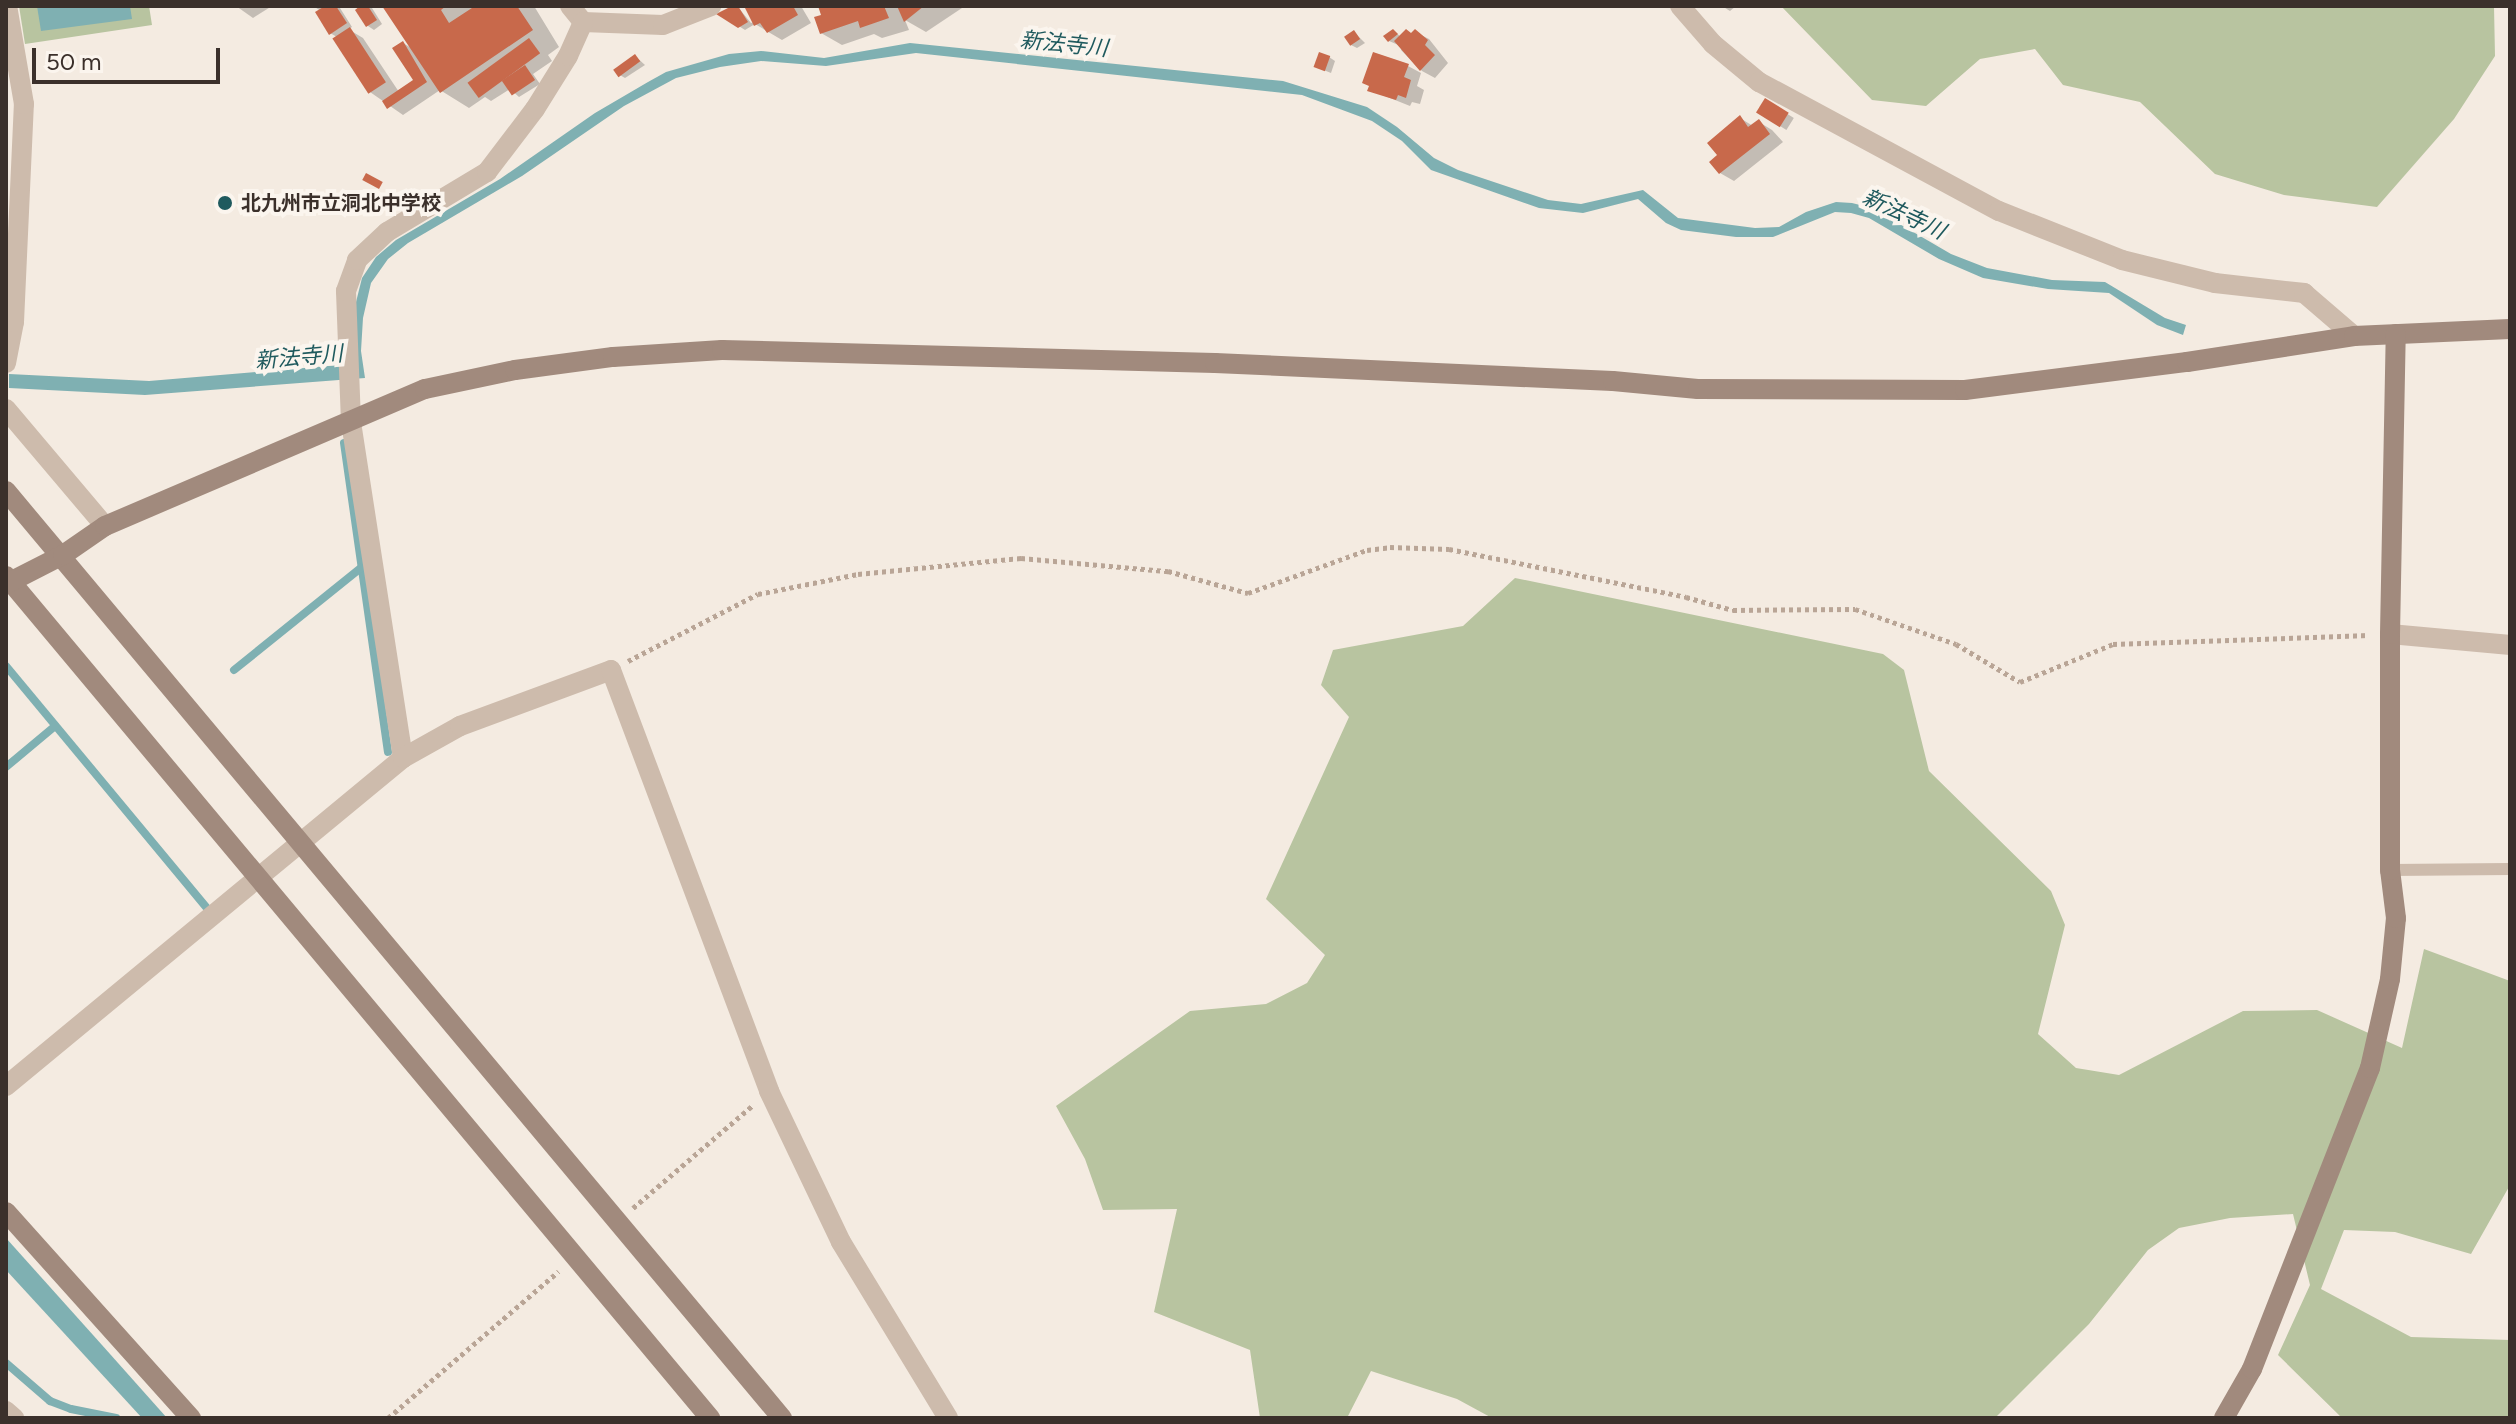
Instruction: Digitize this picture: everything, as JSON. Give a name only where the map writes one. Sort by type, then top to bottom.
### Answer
[{"type":"street","points":[[6,363],[14,322],[24,104],[7,6]]},
{"type":"street","points":[[403,758],[351,422],[346,291],[357,260],[387,232],[487,172],[535,109],[568,56],[576,14],[663,25],[711,6]]},
{"type":"street","points":[[1680,6],[1713,44],[1759,82],[1963,193],[2122,260],[2215,283],[2304,293],[2354,336]]},
{"type":"street","points":[[710,1418],[261,877],[7,581],[63,555],[105,526],[425,389],[515,370],[613,357],[722,350],[1215,363],[1352,372],[1613,381],[1698,389],[1965,390],[2354,336],[2510,329]]},
{"type":"street","points":[[2224,1418],[2252,1369],[2370,1068],[2390,979],[2396,918],[2390,870],[2390,634],[2396,334]]},
{"type":"street","points":[[6,409],[105,526]]},
{"type":"street","points":[[6,491],[63,555],[782,1418]]},
{"type":"street","points":[[2390,634],[2510,645]]},
{"type":"street","points":[[6,1086],[403,758],[460,726],[611,670],[769,1091],[841,1242],[914,1356],[948,1418]]},
{"type":"street","points":[[6,1212],[191,1418]]},
{"type":"street","points":[[6,1411],[14,1418]]},
{"type":"lane","points":[[2390,870],[2510,869]]},
{"type":"path","points":[[611,670],[758,594],[858,574],[1021,558],[1168,571],[1248,593],[1367,550],[1390,547],[1449,549],[1686,597],[1733,610],[1855,609],[1956,644],[2020,682],[2113,644],[2390,634]]},
{"type":"green space","points":[[19,6],[149,6],[152,25],[25,44]]},
{"type":"green space","points":[[1781,6],[2494,6],[2495,56],[2454,119],[2377,207],[2284,195],[2215,174],[2140,102],[2063,85],[2035,49],[1980,59],[1926,106],[1872,100]]},
{"type":"green space","points":[[1515,578],[1883,654],[1904,670],[1929,771],[2051,891],[2065,925],[2038,1034],[2076,1068],[2119,1075],[2243,1011],[2317,1010],[2402,1048],[2424,949],[2510,981],[2510,1185],[2471,1254],[2395,1232],[2344,1230],[2321,1289],[2411,1337],[2510,1340],[2510,1418],[2342,1418],[2278,1355],[2310,1285],[2293,1214],[2230,1218],[2179,1228],[2148,1250],[2089,1324],[1996,1417],[1492,1418],[1457,1399],[1371,1371],[1347,1418],[1260,1418],[1250,1350],[1154,1312],[1177,1209],[1103,1210],[1085,1159],[1056,1106],[1190,1011],[1266,1004],[1307,983],[1325,955],[1266,899],[1349,717],[1321,685],[1333,650],[1463,626]]},
{"type":"water","points":[[37,6],[130,6],[132,19],[41,31]]},
{"type":"water","points":[[910,43],[1283,81],[1367,107],[1434,158],[1458,170],[1548,200],[1581,204],[1643,190],[1678,218],[1755,228],[1779,227],[1806,212],[1836,202],[1852,203],[1872,208],[1951,254],[1987,268],[2052,280],[2105,282],[2165,318],[2186,325],[2183,335],[2157,325],[2109,293],[2048,289],[1983,278],[1939,259],[1869,218],[1851,213],[1835,212],[1773,237],[1736,237],[1681,230],[1666,223],[1638,199],[1583,213],[1539,208],[1431,170],[1402,141],[1372,121],[1302,95],[916,53],[826,66],[761,61],[720,67],[676,78],[624,106],[522,176],[408,243],[388,259],[371,283],[363,318],[361,351],[365,378],[145,395],[9,388],[9,374],[149,381],[352,364],[352,318],[362,278],[376,257],[396,240],[500,179],[595,113],[648,82],[666,72],[729,54],[761,51],[824,58]]},
{"type":"water","points":[[6,1238],[167,1418],[142,1418],[6,1270]]},
{"type":"building","points":[[325,6],[336,6],[347,23],[329,35],[315,12]]},
{"type":"building","points":[[368,6],[377,20],[366,27],[355,10]]},
{"type":"building","points":[[382,6],[446,6],[441,10],[449,23],[475,6],[517,6],[533,30],[440,93]]},
{"type":"building","points":[[738,6],[748,22],[738,28],[716,14]]},
{"type":"building","points":[[744,6],[793,6],[798,15],[767,33],[760,23],[754,26]]},
{"type":"building","points":[[818,6],[884,6],[889,18],[860,28],[858,21],[820,34],[814,17],[821,15]]},
{"type":"building","points":[[897,6],[924,6],[904,22]]},
{"type":"building","points":[[350,27],[386,82],[368,94],[332,38]]},
{"type":"building","points":[[1393,29],[1398,34],[1388,42],[1383,36]]},
{"type":"building","points":[[1406,29],[1411,33],[1415,29],[1428,40],[1425,45],[1435,55],[1420,71],[1394,41]]},
{"type":"building","points":[[1354,30],[1360,39],[1350,46],[1344,37]]},
{"type":"building","points":[[529,38],[540,53],[479,98],[468,83]]},
{"type":"building","points":[[403,41],[427,82],[387,109],[382,101],[413,80],[392,48]]},
{"type":"building","points":[[1319,52],[1330,56],[1325,71],[1314,67]]},
{"type":"building","points":[[1373,52],[1409,64],[1404,77],[1411,80],[1406,98],[1398,95],[1396,100],[1367,91],[1369,86],[1362,83]]},
{"type":"building","points":[[635,54],[640,61],[618,77],[613,70]]},
{"type":"building","points":[[525,65],[535,80],[512,96],[502,81]]},
{"type":"building","points":[[1765,98],[1789,113],[1780,127],[1756,112]]},
{"type":"building","points":[[1740,115],[1748,127],[1759,119],[1770,134],[1719,174],[1709,162],[1717,155],[1707,143]]},
{"type":"building","points":[[366,173],[383,182],[379,189],[362,180]]},
{"type":"waterway","points":[[344,443],[388,752]]},
{"type":"waterway","points":[[234,670],[362,567]]},
{"type":"waterway","points":[[6,666],[206,907]]},
{"type":"waterway","points":[[6,767],[55,726]]},
{"type":"waterway","points":[[6,1363],[50,1401],[71,1409],[116,1418]]},
{"type":"place","name":"北九州市立洞北中学校","points":[[225,203]]},
{"type":"water label","name":"新法寺川","points":[[1064,44]]},
{"type":"water label","name":"新法寺川","points":[[1904,214]]},
{"type":"water label","name":"新法寺川","points":[[299,357]]}]
